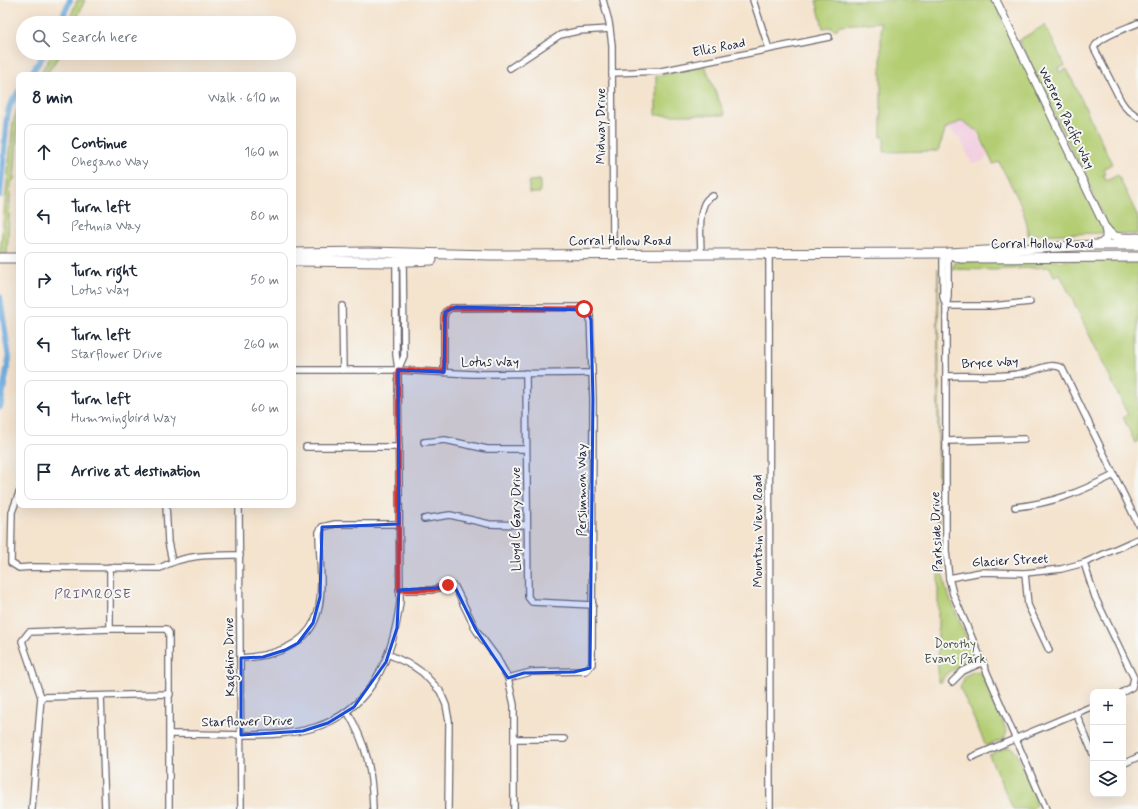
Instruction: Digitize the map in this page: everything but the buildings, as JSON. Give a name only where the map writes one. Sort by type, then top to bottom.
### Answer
[{"type":"main road","points":[[1106,229],[1110,235],[1116,238],[1138,238]]},
{"type":"main road","name":"Corral Hollow Road","points":[[400,258],[469,259],[491,255],[769,252],[946,253],[1099,245],[1138,245]]},
{"type":"main road","points":[[1078,246],[1076,252],[1078,257]]},
{"type":"main road","points":[[296,252],[369,252],[400,258]]},
{"type":"main road","name":"Corral Hollow Road","points":[[946,253],[961,258],[1138,257]]},
{"type":"main road","points":[[0,258],[16,258]]},
{"type":"main road","points":[[296,261],[400,258]]},
{"type":"street","name":"Midway Drive","points":[[603,0],[610,29],[612,73],[613,254]]},
{"type":"street","points":[[754,0],[769,49]]},
{"type":"street","name":"Western Pacific Way","points":[[996,0],[1106,229]]},
{"type":"street","points":[[1138,23],[1095,44],[1094,52],[1121,101],[1126,108],[1138,117]]},
{"type":"street","points":[[510,68],[560,35],[578,31],[610,29]]},
{"type":"street","name":"Ellis Road","points":[[612,73],[661,71],[829,37]]},
{"type":"street","points":[[701,253],[702,207],[707,198],[713,196]]},
{"type":"street","points":[[1099,245],[1106,239],[1106,229]]},
{"type":"street","name":"Mountain View Road","points":[[769,252],[770,809]]},
{"type":"street","name":"Parkside Drive","points":[[946,253],[948,297],[946,306],[946,551],[949,578],[953,594],[1045,809]]},
{"type":"street","points":[[398,370],[396,355],[400,258]]},
{"type":"street","name":"Starflower Drive","points":[[170,734],[278,735],[303,731],[328,723],[362,699],[386,662],[397,628],[399,590],[398,370],[404,356],[400,258]]},
{"type":"street","points":[[946,306],[992,306],[1030,302]]},
{"type":"street","points":[[342,306],[343,370]]},
{"type":"street","name":"Persimmon Way","points":[[444,372],[444,318],[447,310],[456,307],[579,308],[589,313],[591,320],[592,373],[593,605],[593,649],[590,668],[586,671],[580,672],[524,673],[508,678]]},
{"type":"street","name":"Bryce Way","points":[[946,376],[1009,375],[1051,365],[1058,366],[1064,372],[1114,475]]},
{"type":"street","name":"Lotus Way","points":[[296,370],[592,373]]},
{"type":"street","name":"Lloyd C Gary Drive","points":[[526,373],[528,597],[529,600],[542,604],[593,605]]},
{"type":"street","points":[[946,441],[1024,439]]},
{"type":"street","points":[[424,442],[445,440],[487,449],[526,449]]},
{"type":"street","points":[[306,447],[399,447]]},
{"type":"street","points":[[1015,507],[1035,505],[1068,497],[1114,475],[1138,524]]},
{"type":"street","points":[[16,502],[12,512],[11,563],[19,568],[160,568],[172,560],[200,555],[240,555]]},
{"type":"street","points":[[166,508],[168,542],[172,560]]},
{"type":"street","name":"Kagehiro Drive","points":[[239,508],[241,658],[240,809]]},
{"type":"street","points":[[424,519],[450,515],[489,524],[527,525]]},
{"type":"street","points":[[241,658],[263,657],[285,650],[298,643],[313,623],[318,612],[320,597],[319,532],[322,527],[335,524],[399,524]]},
{"type":"street","name":"Glacier Street","points":[[949,578],[981,572],[1025,573],[1048,571],[1084,563],[1138,539]]},
{"type":"street","points":[[1084,563],[1095,597],[1132,673],[1134,682],[1132,687],[1126,690]]},
{"type":"street","points":[[110,567],[110,629]]},
{"type":"street","points":[[1025,573],[1028,605],[1049,650]]},
{"type":"street","points":[[399,590],[432,590],[448,585],[455,587],[476,630],[508,678],[514,705],[514,809]]},
{"type":"street","points":[[32,809],[41,697],[22,641],[29,632],[110,629],[166,629],[169,633],[169,809]]},
{"type":"street","points":[[388,654],[413,666],[423,673],[440,691],[446,705],[449,721],[448,809]]},
{"type":"street","points":[[952,682],[963,671],[983,662]]},
{"type":"street","points":[[41,697],[170,694]]},
{"type":"street","points":[[101,696],[105,809]]},
{"type":"street","points":[[972,758],[1090,707]]},
{"type":"street","points":[[347,711],[359,731],[368,755],[372,778],[374,809]]},
{"type":"street","points":[[1076,713],[1090,747]]},
{"type":"street","points":[[514,739],[564,739]]},
{"type":"street","points":[[1126,763],[1138,757]]},
{"type":"highlighted area","points":[[456,307],[587,310],[591,320],[593,399],[590,668],[574,672],[524,673],[508,678],[476,630],[455,587],[399,590],[397,628],[386,662],[354,707],[328,723],[303,731],[241,735],[241,658],[263,657],[285,650],[298,643],[313,623],[320,597],[322,527],[399,524],[398,370],[444,372],[445,312]]},
{"type":"shaded area","points":[[962,121],[975,129],[987,155],[984,160],[978,163],[972,163],[959,137],[946,128]]},
{"type":"green space","points":[[77,0],[85,0],[78,16],[71,16]]},
{"type":"green space","points":[[816,0],[994,0],[1103,227],[1103,233],[1028,235],[1025,217],[1013,188],[999,162],[993,164],[978,131],[962,121],[946,128],[938,151],[884,152],[884,137],[881,137],[881,22],[840,25],[836,30],[831,27],[823,28]]},
{"type":"green space","points":[[1045,25],[1065,66],[1058,68],[1059,72],[1067,69],[1112,164],[1104,168],[1106,174],[1103,175],[1106,181],[1118,175],[1138,217],[1138,234],[1115,234],[1109,228],[1019,40]]},
{"type":"green space","points":[[49,60],[56,60],[48,72],[41,72]]},
{"type":"green space","points":[[705,66],[725,115],[656,115],[656,76]]},
{"type":"green space","points":[[16,112],[15,169],[14,179],[11,183],[7,255],[0,255],[13,122]]},
{"type":"green space","points":[[540,180],[540,193],[529,193],[529,181]]},
{"type":"green space","points":[[1138,260],[1138,441],[1135,443],[1123,417],[1128,415],[1060,274],[1054,276],[1050,267],[994,270],[952,269],[954,264],[959,261]]},
{"type":"green space","name":"Dorothy Evans Park","points":[[938,268],[940,558],[946,589],[974,655],[971,662],[946,674],[942,682],[938,682]]},
{"type":"green space","name":"Dorothy Evans Park","points":[[975,671],[980,672],[983,675],[1007,732],[1004,739],[986,746],[960,688],[965,676]]},
{"type":"green space","points":[[1008,747],[1012,748],[1016,752],[1036,799],[1036,805],[1032,809],[1013,809],[989,755]]},
{"type":"waterway","points":[[63,16],[70,0]]},
{"type":"waterway","points":[[32,72],[40,60]]},
{"type":"waterway","points":[[0,195],[7,117],[10,105],[16,96]]},
{"type":"waterway","points":[[0,297],[9,359],[0,407]]},
{"type":"district","name":"PRIMROSE","points":[[93,594]]},
{"type":"route","points":[[448,585],[432,590],[399,590],[398,370],[444,372],[444,318],[445,312],[450,308],[584,309]]}]
